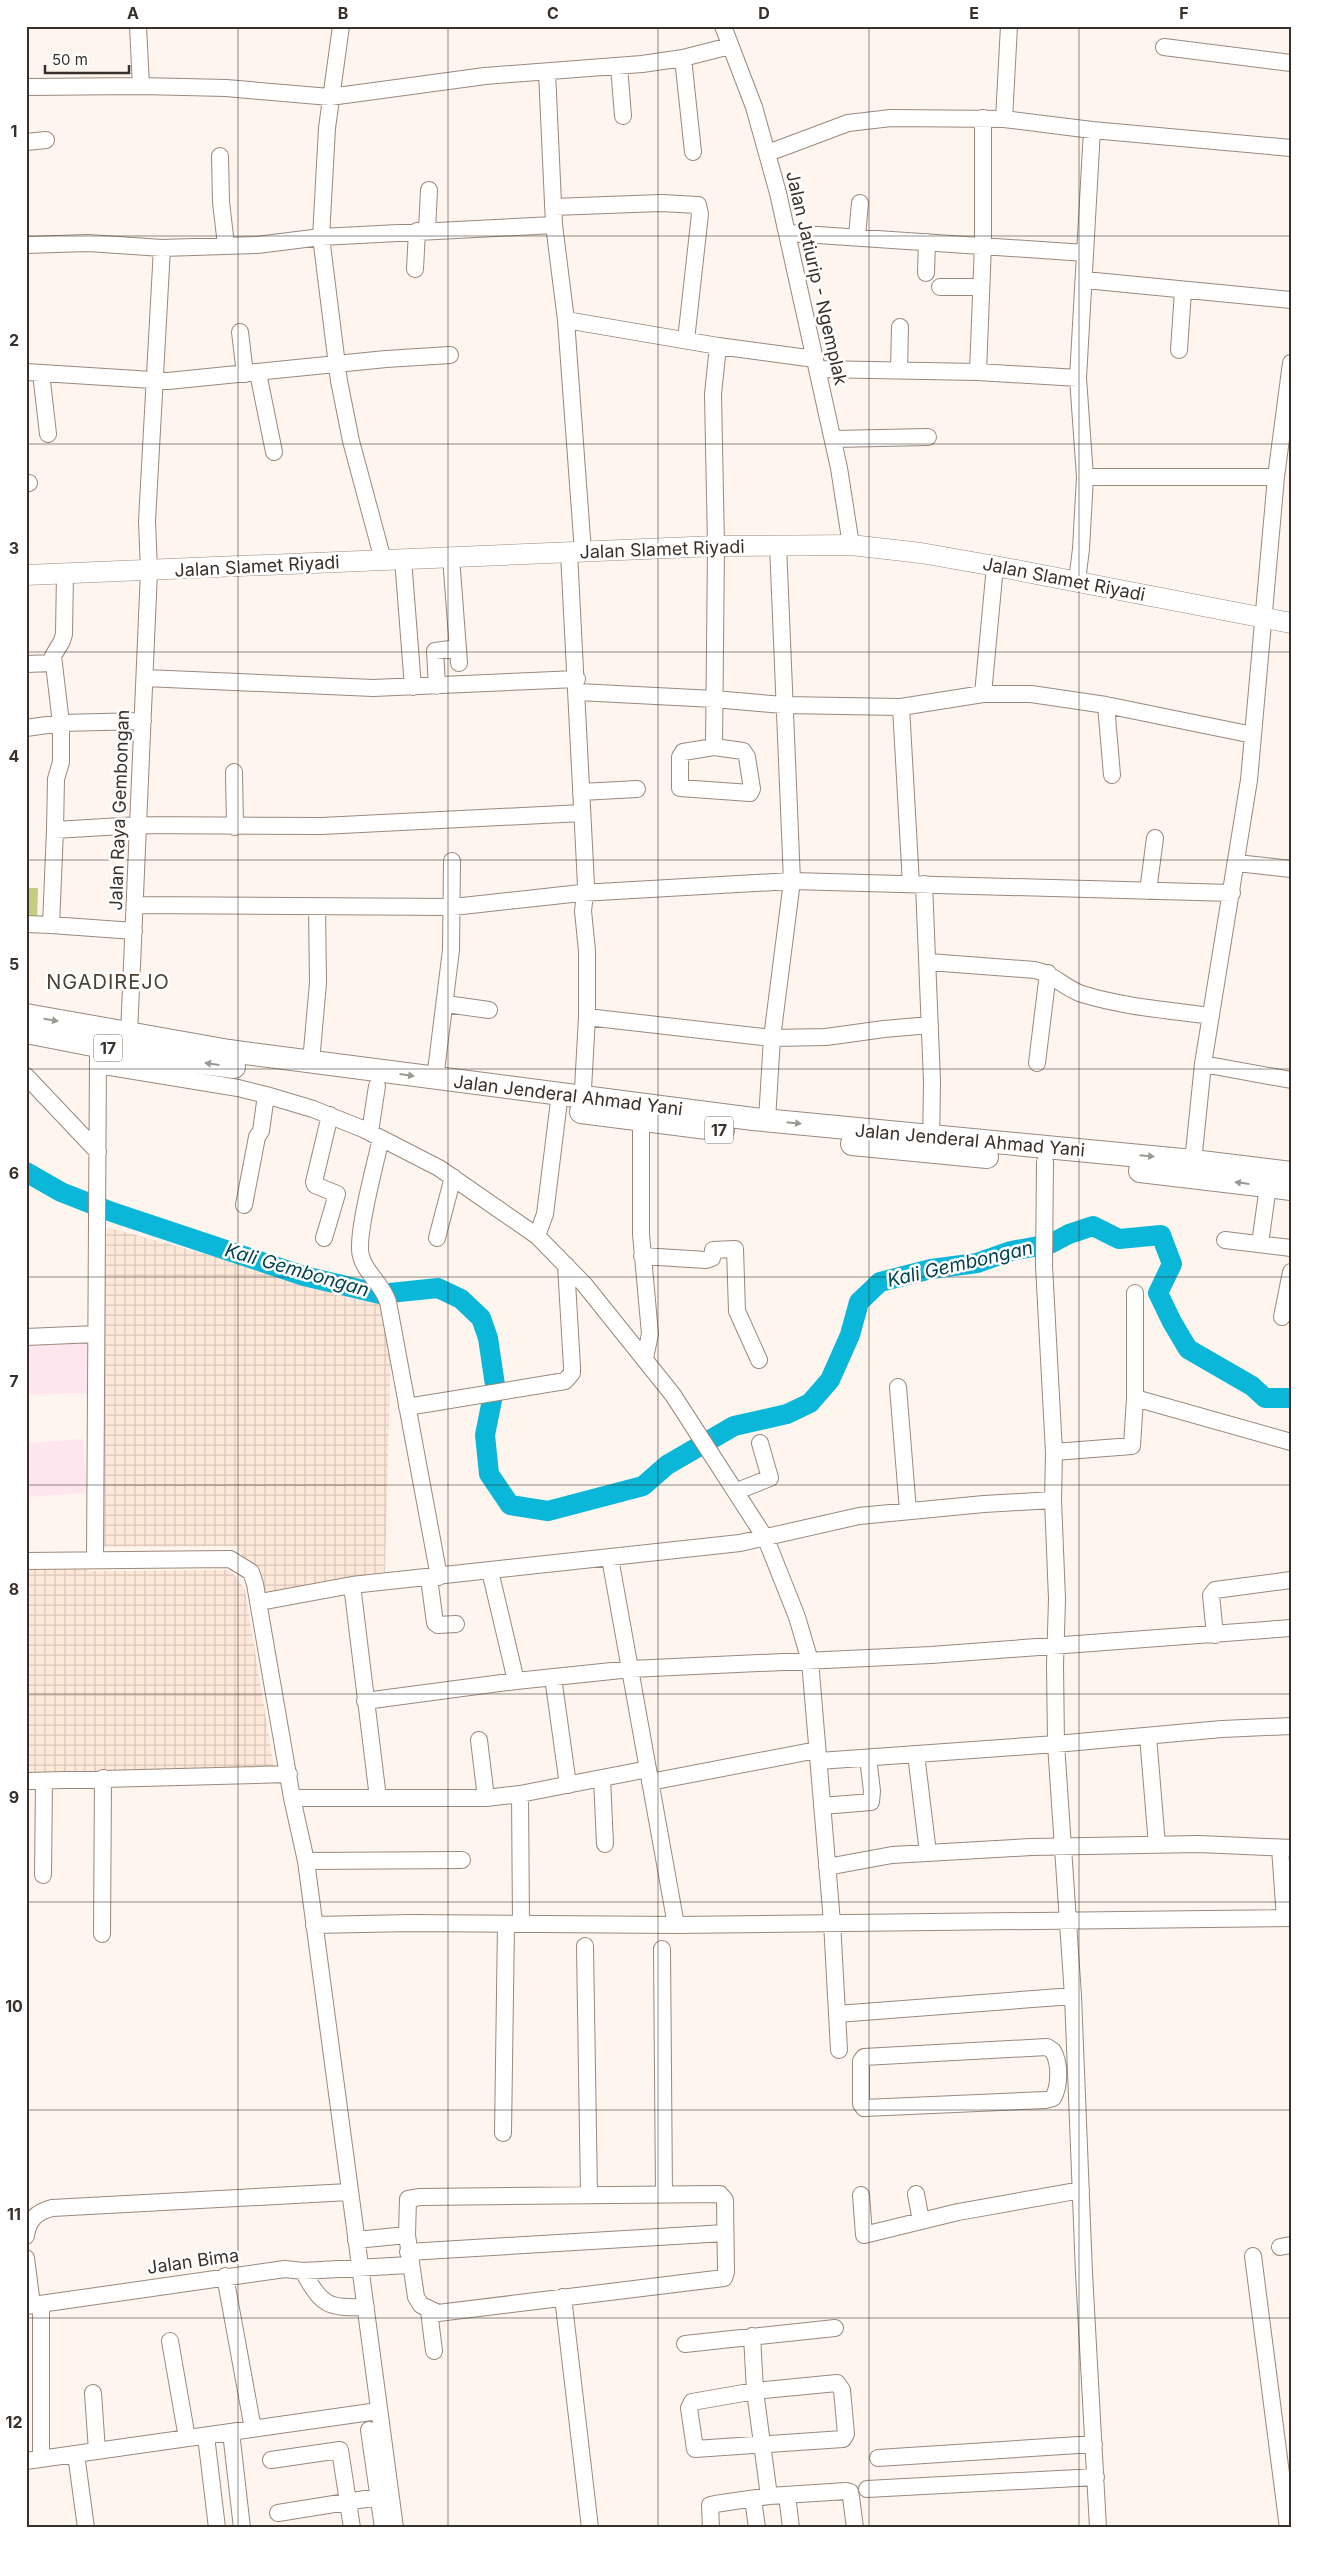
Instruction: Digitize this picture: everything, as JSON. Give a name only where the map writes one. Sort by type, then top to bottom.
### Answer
[{"type":"highway","name":"Jalan Jenderal Ahmad Yani","points":[[26,1015],[99,1047]]},
{"type":"highway","name":"Jalan Jenderal Ahmad Yani","points":[[26,1032],[99,1047],[127,1042],[228,1051],[435,1079],[558,1101]]},
{"type":"highway","name":"Jalan Jenderal Ahmad Yani","points":[[127,1042],[377,1086],[767,1120],[1044,1162],[1291,1173]]},
{"type":"highway","name":"Jalan Jenderal Ahmad Yani","points":[[583,1104],[641,1120],[766,1136],[931,1144],[1192,1169],[1268,1186],[1291,1189]]},
{"type":"main road","name":"Jalan Slamet Riyadi","points":[[26,575],[716,546],[851,545],[922,553],[1291,623]]},
{"type":"street","points":[[138,26],[141,86]]},
{"type":"street","points":[[341,26],[330,96],[321,237],[336,364],[352,441],[393,560],[413,687]]},
{"type":"street","name":"Jalan Jatiurip - Ngemplak","points":[[722,26],[768,153],[788,233],[833,439],[851,545]]},
{"type":"street","points":[[1004,119],[1009,26]]},
{"type":"street","points":[[26,87],[141,86],[226,88],[330,96],[485,76],[619,66],[683,58],[730,46]]},
{"type":"street","points":[[1164,47],[1291,63]]},
{"type":"street","points":[[683,58],[693,152]]},
{"type":"street","points":[[619,66],[623,116]]},
{"type":"street","points":[[547,72],[554,224],[566,320],[576,552],[577,686],[586,893],[583,911],[587,951],[587,1017],[583,1104]]},
{"type":"street","points":[[978,372],[983,245],[983,118]]},
{"type":"street","points":[[768,153],[834,127],[861,120],[983,118],[1291,148]]},
{"type":"street","points":[[1077,581],[1085,477],[1078,378],[1092,130]]},
{"type":"street","points":[[26,142],[46,140]]},
{"type":"street","points":[[220,156],[221,202],[226,245]]},
{"type":"street","points":[[415,269],[429,190]]},
{"type":"street","points":[[553,208],[661,203],[698,205],[700,214],[686,340]]},
{"type":"street","points":[[857,236],[860,203]]},
{"type":"street","points":[[26,245],[88,243],[162,248],[256,245],[321,237],[554,224]]},
{"type":"street","points":[[788,233],[857,236],[1085,254]]},
{"type":"street","points":[[926,273],[927,242]]},
{"type":"street","name":"Jalan Raya Gembongan","points":[[127,1042],[134,931],[145,678],[149,571],[147,520],[162,248]]},
{"type":"street","points":[[1085,280],[1291,300]]},
{"type":"street","points":[[940,287],[982,287]]},
{"type":"street","points":[[1179,350],[1184,291]]},
{"type":"street","points":[[566,320],[816,364],[899,370],[978,372],[1078,378]]},
{"type":"street","points":[[899,370],[900,327]]},
{"type":"street","points":[[240,332],[274,452]]},
{"type":"street","points":[[714,746],[716,546],[713,394],[718,346]]},
{"type":"street","points":[[48,434],[34,373],[154,381],[252,374],[336,364],[450,355]]},
{"type":"street","points":[[1192,1169],[1203,1064],[1237,863],[1253,735],[1276,477],[1286,431],[1291,363]]},
{"type":"street","points":[[833,439],[928,437]]},
{"type":"street","points":[[1085,477],[1276,477]]},
{"type":"street","points":[[767,1120],[772,1038],[792,881],[783,705],[778,545]]},
{"type":"street","points":[[436,686],[435,651],[459,655],[451,557]]},
{"type":"street","points":[[983,694],[995,566]]},
{"type":"street","points":[[51,925],[56,780],[62,762],[61,723],[53,656],[64,634],[65,574]]},
{"type":"street","points":[[26,664],[53,663]]},
{"type":"street","points":[[145,678],[373,688],[577,686],[783,705],[901,707],[983,694],[1051,695],[1253,735]]},
{"type":"street","points":[[1106,705],[1112,775]]},
{"type":"street","points":[[901,707],[918,884],[929,962],[931,1144]]},
{"type":"street","points":[[26,728],[61,723],[143,720]]},
{"type":"street","points":[[714,746],[744,751],[747,757],[752,789],[750,793],[680,788],[680,756],[683,752],[714,746]]},
{"type":"street","points":[[234,772],[235,827]]},
{"type":"street","points":[[581,792],[637,789]]},
{"type":"street","points":[[55,830],[138,825],[322,826],[582,812]]},
{"type":"street","points":[[1148,891],[1154,838]]},
{"type":"street","points":[[435,1079],[446,1004],[453,908],[452,862]]},
{"type":"street","points":[[1237,863],[1291,869]]},
{"type":"street","points":[[135,905],[453,908],[586,893],[792,881],[1232,893]]},
{"type":"street","points":[[311,1062],[318,983],[317,907]]},
{"type":"street","points":[[26,924],[134,931]]},
{"type":"street","points":[[929,962],[1048,972],[1071,989],[1084,994],[1124,1004],[1211,1016]]},
{"type":"street","points":[[1037,1064],[1048,972]]},
{"type":"street","points":[[446,1004],[489,1010]]},
{"type":"street","points":[[587,1017],[772,1038],[826,1038],[884,1028],[930,1025]]},
{"type":"street","points":[[95,1560],[99,1047],[266,1095],[330,1116],[376,1135],[453,1177],[537,1236],[566,1265],[645,1358],[704,1440],[766,1539],[796,1616],[810,1661],[832,1922],[839,2050]]},
{"type":"street","points":[[1203,1064],[1291,1080]]},
{"type":"street","points":[[26,1076],[98,1152]]},
{"type":"street","points":[[377,1086],[376,1135],[360,1244],[364,1265],[386,1296],[407,1407],[434,1578],[436,1623],[438,1625],[456,1624]]},
{"type":"street","points":[[244,1206],[266,1095]]},
{"type":"street","points":[[537,1236],[544,1214],[558,1101]]},
{"type":"street","points":[[324,1238],[337,1194],[315,1185],[314,1182],[330,1116]]},
{"type":"street","points":[[641,1120],[642,1256],[650,1334],[645,1358]]},
{"type":"street","points":[[1044,1162],[1043,1238],[1054,1452],[1053,1500],[1057,1599],[1056,1744],[1073,1996],[1075,2076],[1098,2528]]},
{"type":"street","points":[[437,1238],[453,1177]]},
{"type":"street","points":[[1260,1244],[1268,1186]]},
{"type":"street","points":[[1225,1240],[1291,1248]]},
{"type":"street","points":[[642,1256],[706,1260],[712,1258],[713,1250],[735,1249],[737,1311],[759,1360]]},
{"type":"street","points":[[407,1407],[494,1391],[565,1381],[569,1378],[572,1367],[566,1265]]},
{"type":"street","points":[[1282,1317],[1291,1272]]},
{"type":"street","points":[[1054,1452],[1132,1446],[1135,1398],[1135,1293]]},
{"type":"street","points":[[26,1337],[96,1334]]},
{"type":"street","points":[[898,1388],[908,1511]]},
{"type":"street","points":[[1135,1398],[1291,1442]]},
{"type":"street","points":[[737,1491],[770,1478],[760,1443]]},
{"type":"street","points":[[260,1602],[352,1585],[434,1578],[705,1548],[766,1539],[847,1518],[908,1511],[1053,1500]]},
{"type":"street","points":[[610,1558],[676,1925]]},
{"type":"street","points":[[26,1560],[230,1559],[250,1572],[260,1602],[292,1798],[306,1861],[356,2240],[367,2267],[366,2307],[378,2411],[384,2496],[383,2528]]},
{"type":"street","points":[[490,1571],[516,1681]]},
{"type":"street","points":[[1215,1634],[1211,1595],[1215,1590],[1291,1580]]},
{"type":"street","points":[[352,1585],[378,1798]]},
{"type":"street","points":[[365,1701],[516,1681],[630,1669],[810,1661],[1057,1646],[1291,1628]]},
{"type":"street","points":[[553,1678],[568,1785]]},
{"type":"street","points":[[292,1798],[486,1798],[520,1794],[602,1778],[649,1776],[818,1756],[868,1758],[1222,1729],[1291,1726]]},
{"type":"street","points":[[1148,1736],[1157,1845]]},
{"type":"street","points":[[479,1740],[486,1798]]},
{"type":"street","points":[[916,1754],[928,1853]]},
{"type":"street","points":[[822,1806],[871,1802],[872,1791],[868,1758]]},
{"type":"street","points":[[26,1781],[289,1774]]},
{"type":"street","points":[[102,1934],[103,1778]]},
{"type":"street","points":[[602,1778],[605,1844]]},
{"type":"street","points":[[43,1875],[44,1781]]},
{"type":"street","points":[[503,2133],[520,1794]]},
{"type":"street","points":[[314,1925],[676,1925],[1288,1918],[1285,1848],[1157,1845],[1064,1846],[892,1855],[827,1867]]},
{"type":"street","points":[[306,1861],[462,1860]]},
{"type":"street","points":[[584,1946],[589,2195]]},
{"type":"street","points":[[662,1949],[664,2194]]},
{"type":"street","points":[[837,2014],[1073,1996]]},
{"type":"street","points":[[1047,2047],[1056,2055],[1057,2077],[1056,2093],[1053,2098],[1045,2100],[864,2108],[861,2104],[861,2060],[864,2057],[1047,2047]]},
{"type":"street","points":[[1057,2077],[1075,2076]]},
{"type":"street","points":[[26,2236],[31,2220],[43,2210],[52,2208],[349,2192]]},
{"type":"street","points":[[664,2194],[724,2196],[726,2272],[724,2278],[438,2313],[429,2311],[421,2305],[416,2297],[406,2235],[408,2200],[420,2197],[589,2195],[664,2194]]},
{"type":"street","points":[[916,2194],[921,2221]]},
{"type":"street","points":[[861,2195],[864,2236],[921,2221],[1000,2204],[1081,2202]]},
{"type":"street","name":"Jalan Bima","points":[[33,2305],[224,2276],[285,2269],[303,2271],[367,2267],[409,2259],[725,2233]]},
{"type":"street","points":[[356,2240],[406,2235]]},
{"type":"street","points":[[367,2267],[383,2264],[388,2255],[382,2242],[373,2238]]},
{"type":"street","points":[[1252,2256],[1288,2528]]},
{"type":"street","points":[[26,2258],[33,2305],[33,2460],[378,2411]]},
{"type":"street","points":[[303,2271],[326,2303],[336,2308],[366,2307]]},
{"type":"street","points":[[224,2276],[253,2429]]},
{"type":"street","points":[[563,2298],[590,2528]]},
{"type":"street","points":[[429,2311],[434,2351]]},
{"type":"street","points":[[685,2344],[835,2328]]},
{"type":"street","points":[[752,2336],[755,2391],[762,2446],[761,2497],[757,2528]]},
{"type":"street","points":[[170,2341],[186,2438]]},
{"type":"street","points":[[837,2383],[842,2390],[846,2434],[843,2439],[762,2446],[698,2450],[694,2447],[689,2408],[692,2402],[755,2391],[837,2383]]},
{"type":"street","points":[[93,2393],[97,2451]]},
{"type":"street","points":[[369,2430],[384,2496],[395,2528]]},
{"type":"street","points":[[231,2432],[242,2528]]},
{"type":"street","points":[[206,2436],[216,2528]]},
{"type":"street","points":[[878,2458],[1094,2444]]},
{"type":"street","points":[[271,2460],[340,2450],[352,2528]]},
{"type":"street","points":[[76,2454],[86,2528]]},
{"type":"street","points":[[867,2489],[1096,2477]]},
{"type":"street","points":[[711,2528],[710,2506],[761,2497],[850,2492],[855,2528]]},
{"type":"street","points":[[787,2495],[791,2528]]},
{"type":"street","points":[[278,2513],[384,2496]]},
{"type":"shaded area","points":[[103,1226],[392,1305],[385,1575],[263,1594],[237,1546],[97,1547]]},
{"type":"shaded area","points":[[90,1343],[92,1393],[26,1395],[26,1345]]},
{"type":"shaded area","points":[[83,1439],[87,1493],[26,1497],[26,1443]]},
{"type":"shaded area","points":[[85,1562],[88,1571],[231,1570],[245,1590],[274,1768],[26,1773],[26,1563]]},
{"type":"green space","points":[[26,888],[38,888],[37,923],[26,922]]},
{"type":"waterway","name":"Kali Gembongan","points":[[26,1172],[61,1192],[112,1212],[304,1276],[380,1294],[438,1288],[461,1299],[481,1318],[488,1338],[495,1385],[485,1435],[489,1474],[510,1505],[548,1511],[643,1486],[667,1465],[734,1426],[787,1414],[810,1403],[830,1380],[850,1335],[859,1302],[880,1282],[931,1269],[977,1263],[1011,1251],[1050,1244],[1069,1234],[1093,1226],[1119,1239],[1161,1235],[1172,1264],[1158,1293],[1188,1349],[1252,1386],[1265,1398],[1291,1398]]},
{"type":"district","name":"NGADIREJO","points":[[108,982]]}]
